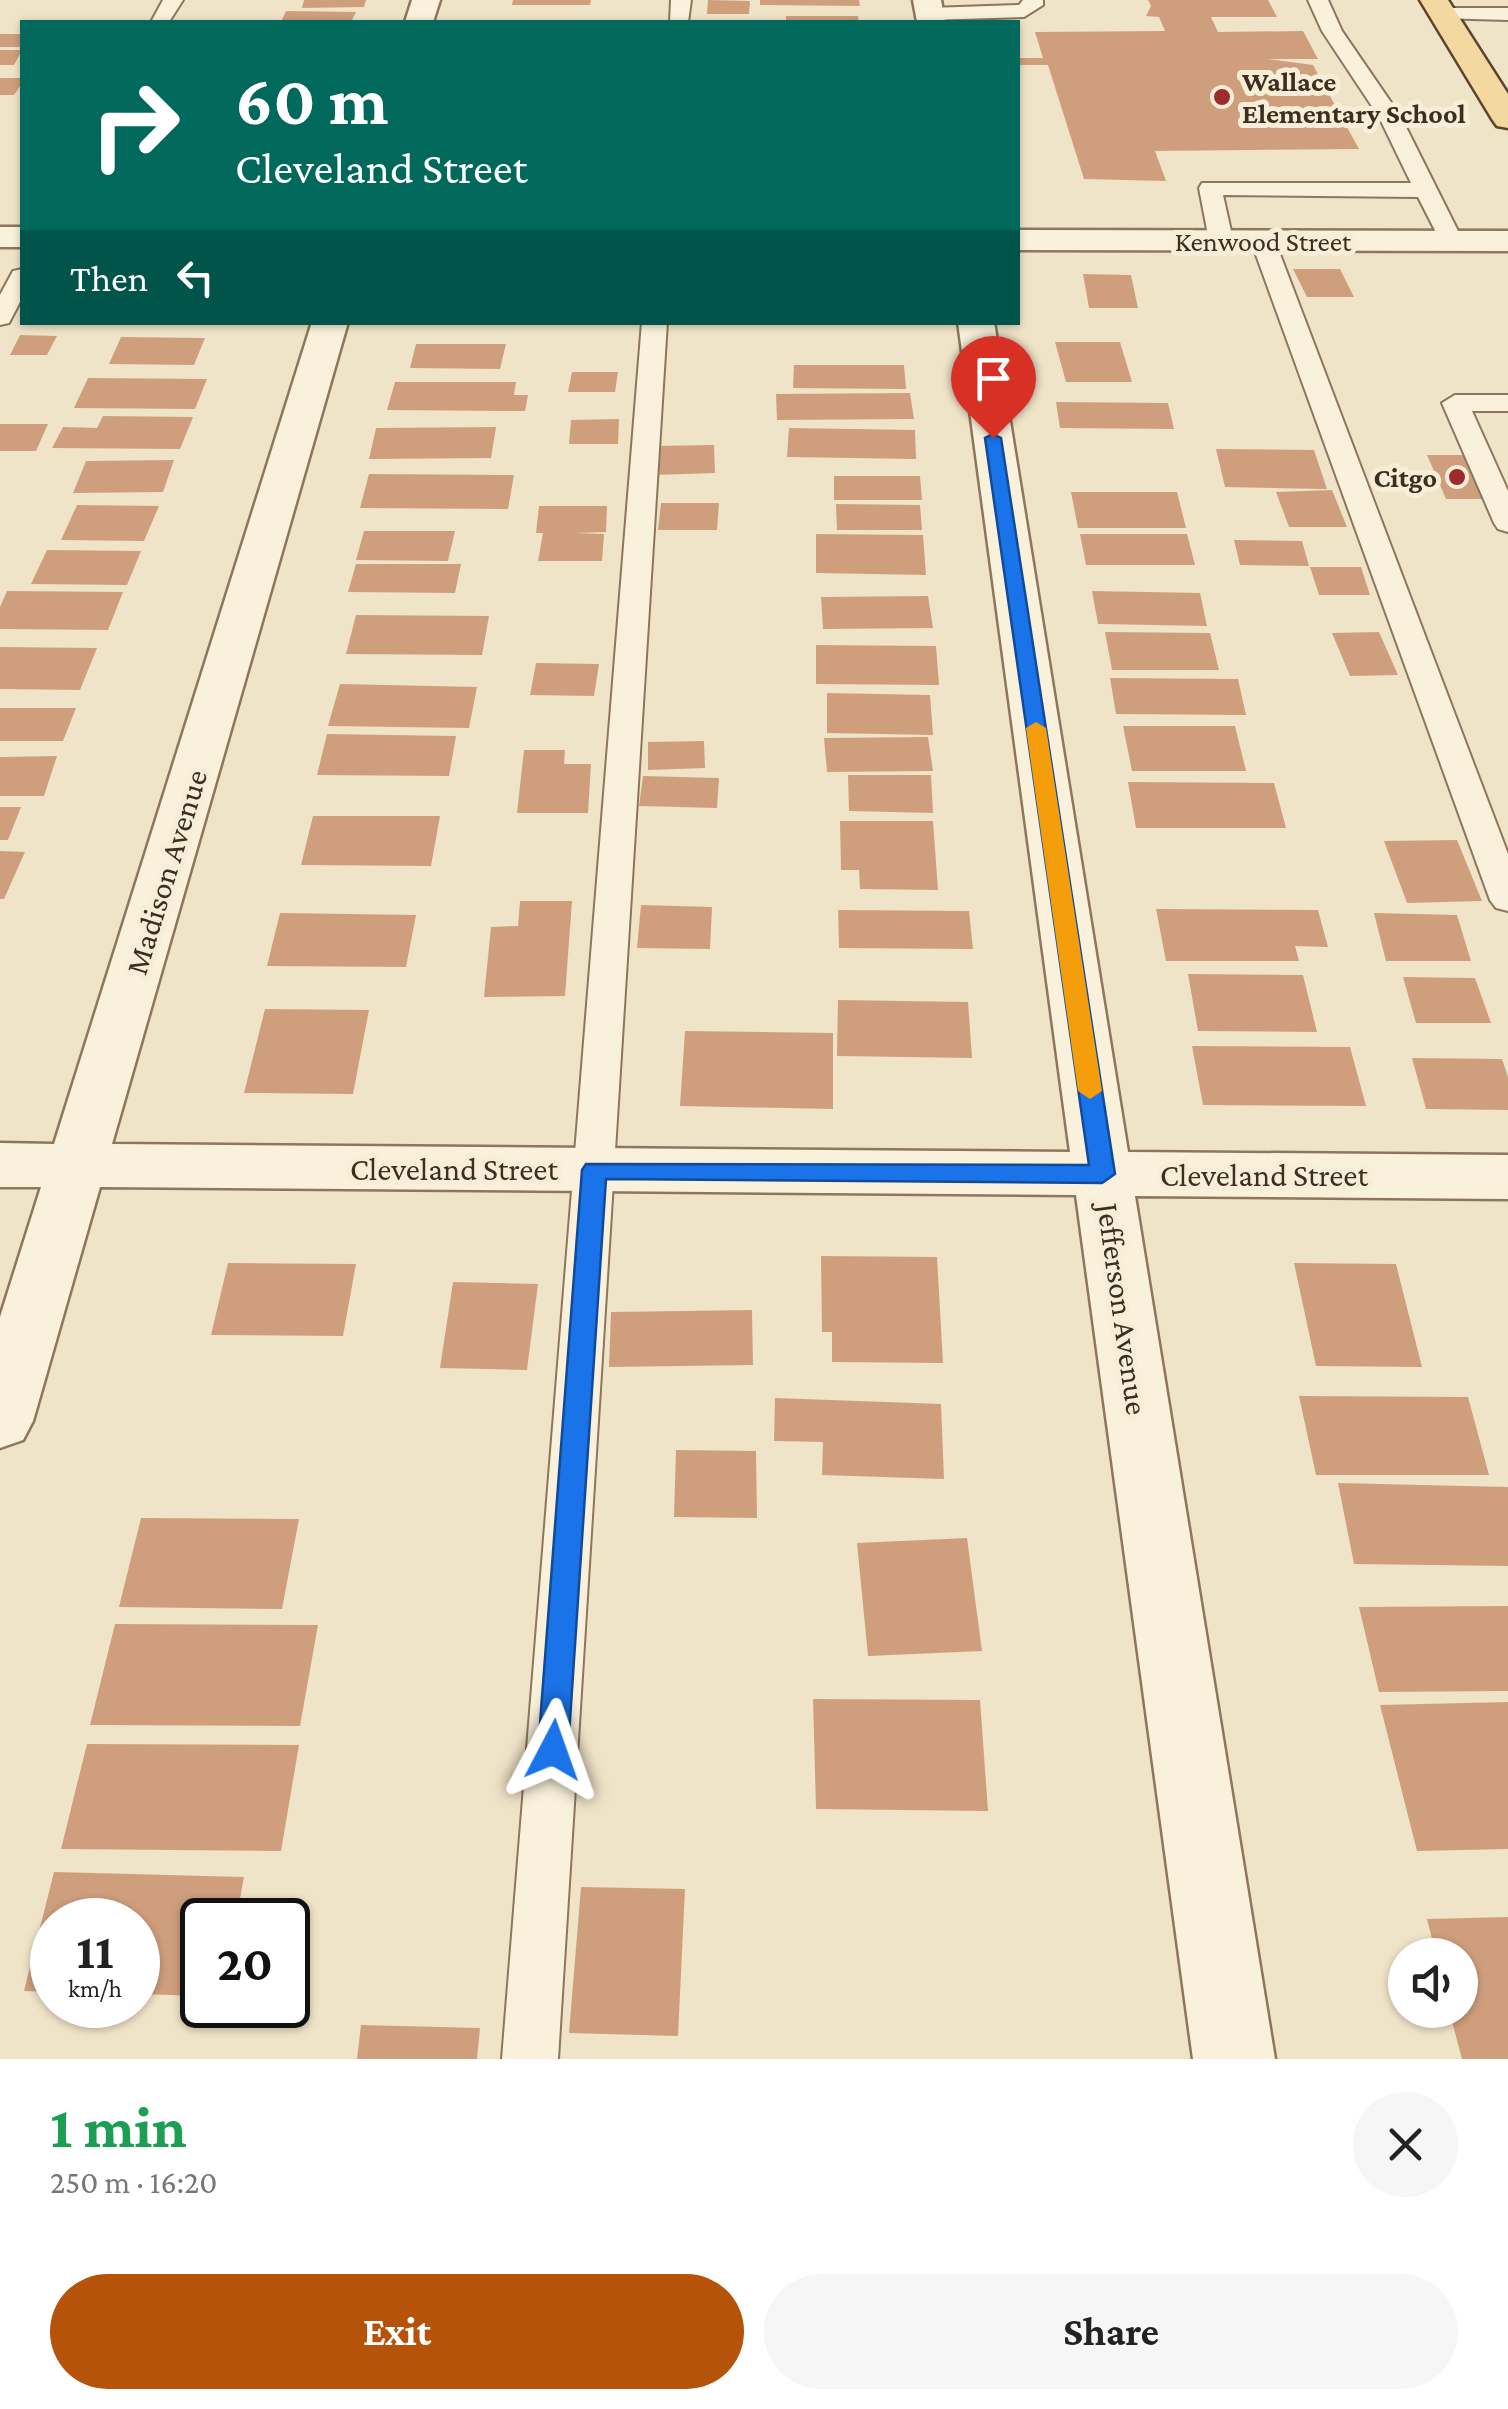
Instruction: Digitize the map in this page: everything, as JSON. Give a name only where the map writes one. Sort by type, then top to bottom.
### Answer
[{"type":"main road","points":[[1439,7],[1508,119]]},
{"type":"street","name":"Kenwood Street","points":[[1020,240],[1508,242]]},
{"type":"street","name":"Madison Avenue","points":[[0,1420],[329,325]]},
{"type":"street","name":"Jefferson Avenue","points":[[976,325],[1234,2059]]},
{"type":"street","name":"Cleveland Street","points":[[0,1166],[1508,1177]]},
{"type":"lane","points":[[929,12],[1024,11],[1034,5],[1033,0]]},
{"type":"lane","points":[[1318,0],[1332,30],[1390,117],[1451,241]]},
{"type":"lane","points":[[1439,7],[1508,14]]},
{"type":"lane","points":[[1221,240],[1210,188],[1426,190]]},
{"type":"lane","points":[[1263,241],[1508,900]]},
{"type":"lane","points":[[0,318],[20,280]]},
{"type":"lane","points":[[530,2059],[655,325]]},
{"type":"lane","points":[[1508,403],[1455,403],[1508,523]]},
{"type":"building","points":[[304,0],[366,0],[364,7],[302,8]]},
{"type":"building","points":[[513,0],[591,0],[590,5],[512,5]]},
{"type":"building","points":[[708,0],[750,1],[749,14],[707,14]]},
{"type":"building","points":[[760,0],[859,0],[860,6],[760,5]]},
{"type":"building","points":[[1148,0],[1268,0],[1277,17],[1211,17],[1218,32],[1303,31],[1318,59],[1268,59],[1313,65],[1359,149],[1155,151],[1166,181],[1084,179],[1048,65],[1020,65],[1020,58],[1043,58],[1035,32],[1165,31],[1159,17],[1146,16],[1151,6]]},
{"type":"building","points":[[286,11],[356,12],[352,20],[282,20]]},
{"type":"building","points":[[786,16],[858,16],[859,20],[786,20]]},
{"type":"building","points":[[0,34],[20,34],[20,47],[0,47]]},
{"type":"building","points":[[0,50],[20,50],[14,65],[0,65]]},
{"type":"building","points":[[0,78],[20,78],[14,95],[0,95]]},
{"type":"building","points":[[1293,269],[1340,269],[1354,297],[1307,297]]},
{"type":"building","points":[[1083,274],[1131,275],[1138,308],[1089,308]]},
{"type":"building","points":[[20,335],[57,336],[47,355],[10,355]]},
{"type":"building","points":[[121,337],[205,338],[194,365],[109,364]]},
{"type":"building","points":[[1055,342],[1120,342],[1132,382],[1066,382]]},
{"type":"building","points":[[416,344],[506,344],[500,369],[410,368]]},
{"type":"building","points":[[794,365],[904,365],[906,389],[793,388]]},
{"type":"building","points":[[572,372],[618,372],[615,392],[568,392]]},
{"type":"building","points":[[88,378],[207,379],[195,409],[74,408]]},
{"type":"building","points":[[395,382],[516,382],[514,395],[528,395],[525,411],[387,410]]},
{"type":"building","points":[[910,393],[914,419],[777,420],[776,394]]},
{"type":"building","points":[[1056,402],[1168,403],[1174,429],[1060,428]]},
{"type":"building","points":[[103,416],[193,417],[180,449],[52,448],[63,427],[97,428]]},
{"type":"building","points":[[619,419],[618,444],[569,444],[571,420]]},
{"type":"building","points":[[0,424],[48,424],[36,451],[0,451]]},
{"type":"building","points":[[496,427],[491,458],[369,459],[376,428]]},
{"type":"building","points":[[789,428],[915,430],[916,459],[787,457]]},
{"type":"building","points":[[714,445],[715,473],[654,475],[654,446]]},
{"type":"building","points":[[1216,449],[1314,450],[1327,489],[1225,487]]},
{"type":"building","name":"Citgo","points":[[1427,455],[1468,455],[1488,499],[1446,499]]},
{"type":"building","points":[[174,460],[163,492],[73,493],[86,461]]},
{"type":"building","points":[[369,474],[514,475],[508,509],[360,508]]},
{"type":"building","points":[[834,476],[920,476],[922,500],[834,500]]},
{"type":"building","points":[[1332,490],[1347,527],[1289,527],[1276,492]]},
{"type":"building","points":[[1071,492],[1177,492],[1186,528],[1078,528]]},
{"type":"building","points":[[661,503],[719,503],[717,530],[658,530]]},
{"type":"building","points":[[836,504],[920,505],[922,530],[837,530]]},
{"type":"building","points":[[77,505],[159,506],[144,541],[61,540]]},
{"type":"building","points":[[539,506],[607,506],[606,532],[575,533],[604,534],[602,561],[538,561],[543,533],[536,533]]},
{"type":"building","points":[[364,531],[455,531],[448,561],[356,560]]},
{"type":"building","points":[[816,534],[923,535],[926,575],[816,573]]},
{"type":"building","points":[[1080,534],[1187,534],[1195,565],[1086,565]]},
{"type":"building","points":[[1234,540],[1302,541],[1309,566],[1240,565]]},
{"type":"building","points":[[47,550],[141,551],[127,585],[31,584]]},
{"type":"building","points":[[356,564],[461,564],[455,593],[348,592]]},
{"type":"building","points":[[1310,567],[1361,567],[1370,595],[1319,595]]},
{"type":"building","points":[[7,591],[123,592],[108,630],[0,629],[0,607]]},
{"type":"building","points":[[1092,591],[1200,593],[1207,626],[1098,624]]},
{"type":"building","points":[[928,596],[933,628],[823,629],[821,597]]},
{"type":"building","points":[[356,615],[489,616],[482,655],[346,654]]},
{"type":"building","points":[[1105,632],[1210,633],[1219,670],[1112,670]]},
{"type":"building","points":[[1379,632],[1398,675],[1350,676],[1332,633]]},
{"type":"building","points":[[816,645],[936,646],[939,685],[816,684]]},
{"type":"building","points":[[0,647],[97,648],[80,690],[0,689]]},
{"type":"building","points":[[536,663],[599,664],[594,696],[530,695]]},
{"type":"building","points":[[1110,678],[1238,679],[1246,715],[1116,714]]},
{"type":"building","points":[[340,684],[477,687],[469,728],[328,726]]},
{"type":"building","points":[[827,693],[930,695],[933,735],[827,733]]},
{"type":"building","points":[[0,708],[76,708],[63,741],[0,741]]},
{"type":"building","points":[[1123,726],[1235,726],[1246,771],[1132,771]]},
{"type":"building","points":[[327,734],[456,736],[449,776],[317,775]]},
{"type":"building","points":[[928,737],[933,771],[827,772],[824,738]]},
{"type":"building","points":[[704,741],[705,768],[648,770],[648,742]]},
{"type":"building","points":[[524,750],[565,750],[564,764],[591,764],[588,813],[517,813]]},
{"type":"building","points":[[57,756],[44,796],[0,796],[0,757]]},
{"type":"building","points":[[848,775],[931,775],[933,813],[849,811]]},
{"type":"building","points":[[643,776],[719,778],[717,808],[639,806]]},
{"type":"building","points":[[1128,782],[1274,783],[1286,828],[1136,828]]},
{"type":"building","points":[[0,807],[21,807],[8,840],[0,840]]},
{"type":"building","points":[[313,816],[440,816],[431,866],[301,865]]},
{"type":"building","points":[[840,821],[933,821],[938,890],[860,889],[859,870],[841,870]]},
{"type":"building","points":[[1457,840],[1482,901],[1407,903],[1384,841]]},
{"type":"building","points":[[0,851],[25,852],[4,899],[0,899]]},
{"type":"building","points":[[520,901],[572,901],[565,996],[484,997],[491,927],[518,926]]},
{"type":"building","points":[[641,905],[712,907],[710,949],[637,948]]},
{"type":"building","points":[[1156,909],[1318,910],[1328,947],[1295,946],[1299,961],[1166,961]]},
{"type":"building","points":[[838,910],[969,911],[973,949],[839,948]]},
{"type":"building","points":[[280,913],[416,915],[406,967],[267,966]]},
{"type":"building","points":[[1374,913],[1457,915],[1471,961],[1386,961]]},
{"type":"building","points":[[1188,974],[1303,975],[1317,1032],[1198,1031]]},
{"type":"building","points":[[1403,977],[1475,978],[1491,1023],[1416,1023]]},
{"type":"building","points":[[838,1000],[968,1002],[972,1058],[837,1056]]},
{"type":"building","points":[[265,1009],[369,1010],[353,1094],[244,1093]]},
{"type":"building","points":[[685,1031],[833,1033],[833,1109],[680,1106]]},
{"type":"building","points":[[1192,1046],[1350,1047],[1366,1106],[1203,1105]]},
{"type":"building","points":[[1412,1058],[1502,1059],[1508,1077],[1508,1110],[1426,1109]]},
{"type":"building","points":[[821,1256],[937,1257],[943,1363],[832,1362],[832,1332],[822,1332]]},
{"type":"building","points":[[228,1263],[356,1264],[343,1336],[211,1335]]},
{"type":"building","points":[[1294,1263],[1396,1264],[1422,1367],[1316,1366]]},
{"type":"building","points":[[453,1282],[538,1284],[527,1370],[440,1368]]},
{"type":"building","points":[[752,1310],[753,1365],[609,1367],[611,1312]]},
{"type":"building","points":[[1299,1396],[1468,1397],[1489,1475],[1316,1475]]},
{"type":"building","points":[[775,1398],[941,1404],[944,1479],[822,1475],[823,1442],[774,1441]]},
{"type":"building","points":[[676,1450],[756,1451],[757,1518],[674,1517]]},
{"type":"building","points":[[1338,1483],[1508,1487],[1508,1566],[1354,1564]]},
{"type":"building","points":[[141,1518],[299,1519],[282,1609],[119,1607]]},
{"type":"building","points":[[967,1538],[982,1651],[868,1656],[857,1543]]},
{"type":"building","points":[[1508,1606],[1508,1691],[1379,1692],[1359,1607]]},
{"type":"building","points":[[115,1624],[318,1625],[300,1726],[90,1725]]},
{"type":"building","points":[[813,1699],[980,1700],[988,1811],[816,1809]]},
{"type":"building","points":[[1508,1702],[1508,1849],[1417,1851],[1380,1705]]},
{"type":"building","points":[[87,1744],[299,1745],[281,1851],[61,1849]]},
{"type":"building","points":[[54,1872],[244,1877],[240,1898],[180,1898],[180,1995],[160,1995],[160,1898],[47,1898]]},
{"type":"building","points":[[581,1887],[685,1889],[678,2036],[569,2033]]},
{"type":"building","points":[[1508,1917],[1508,2059],[1462,2059],[1454,2028],[1478,2028],[1478,1938],[1432,1938],[1427,1919]]},
{"type":"building","points":[[30,1967],[30,1991],[24,1991]]},
{"type":"building","points":[[361,2025],[480,2028],[477,2059],[357,2059]]},
{"type":"slow traffic","points":[[1036,728],[1090,1091]]},
{"type":"place","name":"Wallace Elementary School","points":[[1222,97]]},
{"type":"place","name":"Citgo","points":[[1457,477]]},
{"type":"route","points":[[553,1750],[594,1170],[1102,1174],[993,438]]}]
